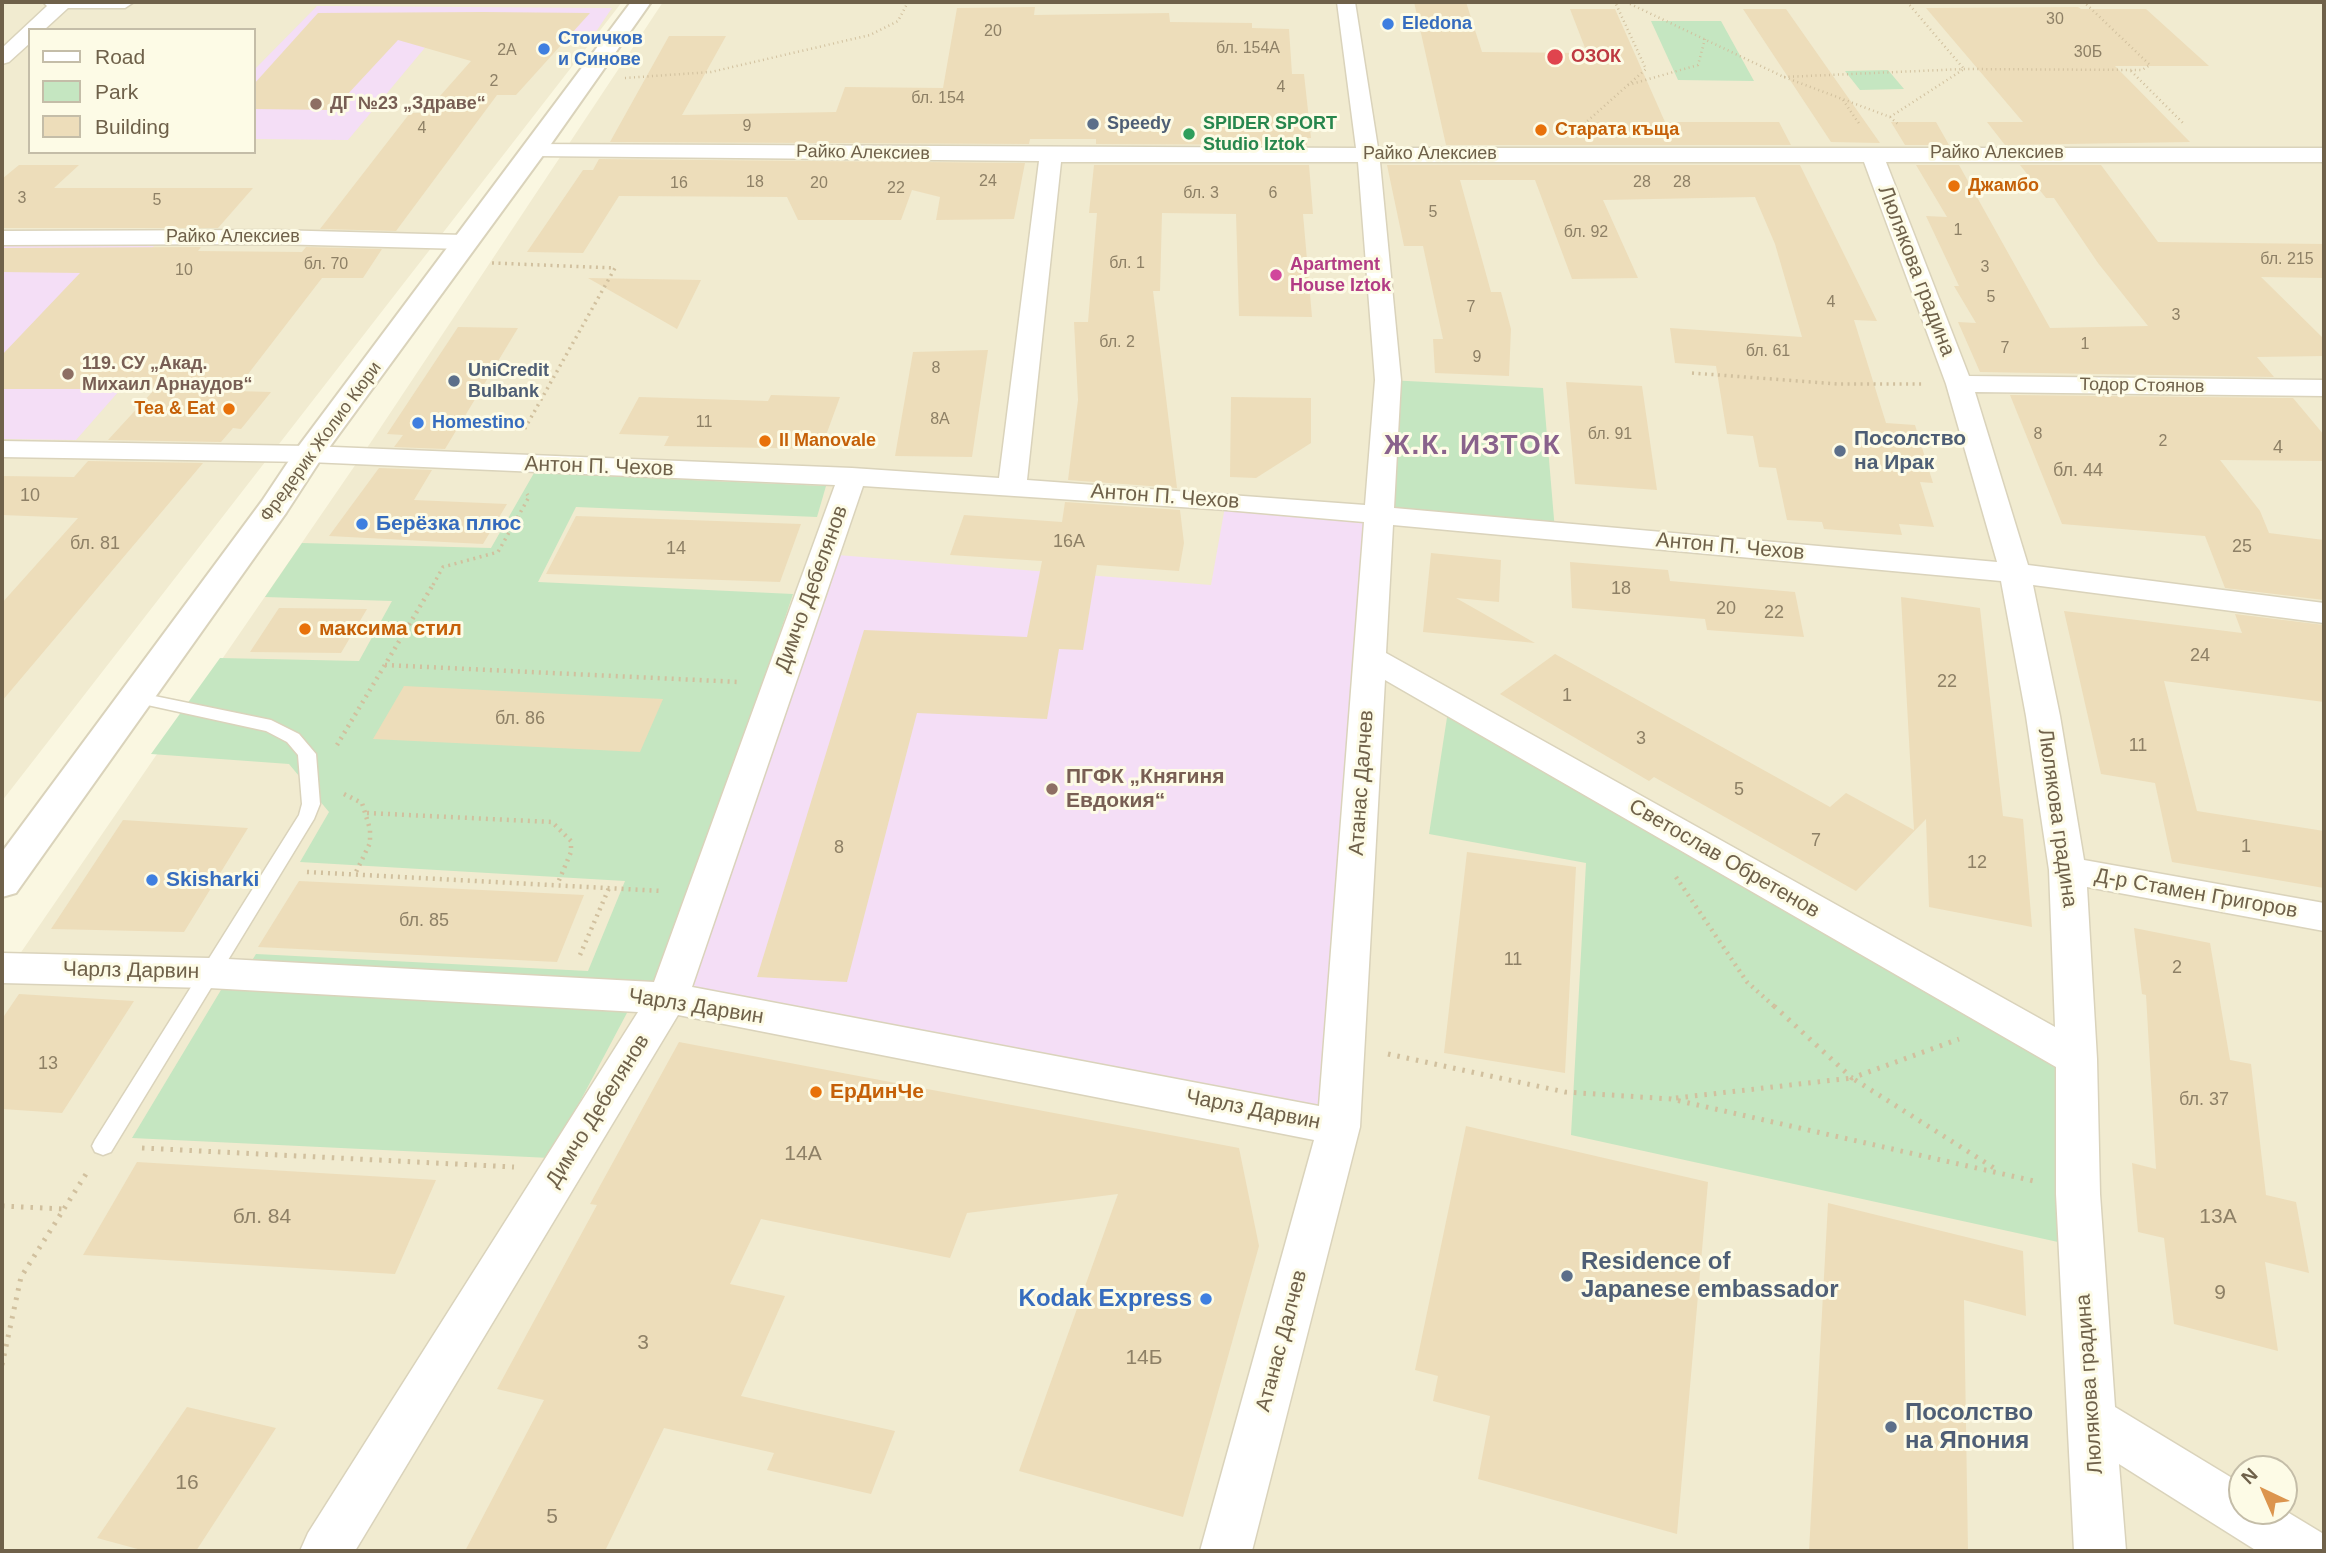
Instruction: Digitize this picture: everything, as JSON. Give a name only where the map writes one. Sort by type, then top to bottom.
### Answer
[{"type":"street","points":[[52,2],[125,2]]},
{"type":"street","points":[[34,28],[63,2]]},
{"type":"street","name":"Фредерик Жолио Кюри","points":[[2,882],[275,506],[309,454],[464,242],[536,149],[641,2]]},
{"type":"street","name":"Атанас Далчев","points":[[1226,1551],[1339,1127],[1388,380],[1368,155],[1346,2]]},
{"type":"street","points":[[2,58],[28,34]]},
{"type":"street","name":"Райко Алексиев","points":[[536,149],[1051,155],[2324,155]]},
{"type":"street","name":"Люлякова градина","points":[[1872,153],[1959,384],[2015,573],[2067,870],[2077,1059],[2078,1194],[2101,1551]]},
{"type":"street","points":[[1012,487],[1051,155]]},
{"type":"street","name":"Райко Алексиев","points":[[2,238],[272,237],[464,242]]},
{"type":"street","name":"Тодор Стоянов","points":[[1959,384],[2324,388]]},
{"type":"street","name":"Антон П. Чехов","points":[[2,449],[309,454],[852,477],[1012,487],[1381,515],[2015,573],[2324,613]]},
{"type":"street","name":"Димчо Дебелянов","points":[[326,1551],[668,998],[852,477]]},
{"type":"street","name":"Светослав Обретенов","points":[[1371,658],[2077,1059]]},
{"type":"street","name":"Д-р Стамен Григоров","points":[[2067,870],[2324,917]]},
{"type":"street","name":"Чарлз Дарвин","points":[[2,968],[209,972],[668,998],[1339,1127]]},
{"type":"street","points":[[2092,1420],[2304,1551]]},
{"type":"lane","points":[[103,1146],[308,815],[311,786],[311,768],[302,745],[271,726],[135,697]]},
{"type":"path","points":[[586,80],[711,72],[870,35],[898,21],[908,2]]},
{"type":"path","points":[[1590,154],[1579,129],[1646,69],[1615,2]]},
{"type":"path","points":[[1626,2],[1784,77],[1890,117],[1964,69]]},
{"type":"path","points":[[1908,2],[1964,69]]},
{"type":"path","points":[[1784,77],[1964,69],[2141,70],[2150,65],[2084,2]]},
{"type":"path","points":[[1628,86],[1699,65],[1705,39]]},
{"type":"path","points":[[2130,70],[2214,154]]},
{"type":"path","points":[[493,263],[615,268],[522,434]]},
{"type":"path","points":[[1692,373],[1838,384],[1959,384]]},
{"type":"path","points":[[338,743],[443,567],[498,552],[528,497],[505,463]]},
{"type":"path","points":[[385,665],[742,683]]},
{"type":"path","points":[[311,786],[362,803],[367,813],[370,843],[355,874]]},
{"type":"path","points":[[367,813],[552,822],[561,828],[571,841],[571,852],[557,885]]},
{"type":"path","points":[[274,870],[705,893]]},
{"type":"path","points":[[1672,871],[1747,982],[1852,1078],[1997,1171]]},
{"type":"path","points":[[564,991],[609,888]]},
{"type":"path","points":[[1671,1099],[1852,1078],[1967,1036]]},
{"type":"path","points":[[1345,1045],[1564,1092],[1671,1099],[1997,1171],[2078,1194]]},
{"type":"path","points":[[2,1366],[21,1277],[103,1146],[561,1169]]},
{"type":"path","points":[[2,1206],[64,1209]]},
{"type":"shaded area","points":[[2,2],[622,2],[2,801]]},
{"type":"shaded area","points":[[663,2],[2324,2],[2324,1551],[2,1551],[2,980],[371,442]]},
{"type":"shaded area","name":"ДГ №23 „Здраве“","points":[[317,6],[612,8],[591,39],[433,38],[348,140],[256,139],[256,68]]},
{"type":"shaded area","name":"119. СУ „Акад. Михаил Арнаудов“","points":[[2,244],[154,246],[96,306],[192,308],[76,440],[2,439]]},
{"type":"shaded area","name":"ПГФК „Княгиня Евдокия“","points":[[1226,501],[1381,515],[1339,1127],[668,998],[825,554],[1211,585]]},
{"type":"green space","points":[[1651,21],[1721,21],[1754,81],[1678,80]]},
{"type":"green space","points":[[1888,70],[1904,89],[1860,90],[1845,71]]},
{"type":"green space","points":[[1388,380],[1543,388],[1555,531],[1381,515]]},
{"type":"green space","points":[[534,473],[826,486],[817,517],[576,507],[538,582],[793,594],[660,990],[248,967],[256,954],[588,971],[625,881],[300,862],[329,812],[289,764],[151,754],[220,658],[359,661],[392,601],[265,597],[302,543],[491,548]]},
{"type":"green space","points":[[1448,711],[2055,1062],[2058,1242],[1571,1135],[1586,863],[1429,834]]},
{"type":"green space","points":[[224,985],[628,1011],[550,1158],[132,1138]]},
{"type":"building","points":[[1414,2],[1466,2],[1482,52],[1587,53],[1570,9],[1615,9],[1665,122],[1779,122],[1791,145],[1446,145]]},
{"type":"building","points":[[1035,7],[1034,15],[1169,13],[1170,22],[1252,23],[1252,28],[1289,29],[1292,74],[1304,74],[1311,138],[1306,138],[1307,145],[1096,144],[1096,139],[1030,139],[1029,144],[610,142],[669,36],[726,36],[682,115],[836,112],[845,87],[943,88],[957,8]]},
{"type":"building","points":[[1926,8],[2146,9],[2209,66],[2115,66],[2190,142],[2005,145],[1987,122],[2023,122]]},
{"type":"building","points":[[1743,9],[1786,9],[1880,143],[1831,142]]},
{"type":"building","points":[[318,13],[590,13],[516,95],[497,95],[396,231],[320,229],[410,113],[425,113],[471,61],[398,40],[333,110],[256,109],[256,82]]},
{"type":"building","points":[[1891,122],[1936,122],[1949,145],[1905,145]]},
{"type":"building","points":[[599,159],[1025,163],[1014,219],[936,220],[940,197],[912,190],[901,220],[798,220],[787,197],[619,196],[583,253],[527,252],[583,170],[593,170]]},
{"type":"building","points":[[19,165],[79,165],[54,188],[253,188],[218,228],[2,228],[2,179]]},
{"type":"building","points":[[1094,165],[1309,165],[1313,214],[1303,214],[1312,317],[1239,316],[1236,214],[1162,213],[1160,291],[1153,291],[1177,488],[1068,480],[1078,400],[1074,322],[1088,322],[1097,213],[1089,213]]},
{"type":"building","points":[[1387,165],[1800,165],[1877,321],[1854,320],[1886,423],[1915,425],[1933,483],[1920,482],[1934,527],[1899,524],[1902,535],[1824,529],[1822,522],[1787,520],[1776,468],[1759,467],[1753,436],[1727,434],[1716,366],[1675,363],[1670,328],[1802,337],[1775,244],[1755,197],[1603,200],[1638,278],[1572,279],[1535,180],[1460,180],[1491,292],[1501,292],[1511,329],[1509,376],[1435,373],[1433,339],[1443,339],[1423,246],[1404,246]]},
{"type":"building","points":[[1916,165],[1959,165],[2050,328],[2148,326],[2098,263],[2054,198],[2046,198],[2020,165],[2101,165],[2158,242],[2324,244],[2324,278],[2261,277],[2324,339],[2324,356],[2257,357],[2274,377],[1980,372],[1958,322],[1976,323],[1954,286],[1959,286],[1926,216],[1947,217]]},
{"type":"building","points":[[201,247],[198,251],[302,252],[306,247],[382,249],[363,278],[322,278],[235,391],[271,392],[241,429],[233,428],[221,442],[108,440],[155,389],[2,389],[2,355],[80,273],[2,272],[2,248]]},
{"type":"building","points":[[588,278],[701,280],[677,329]]},
{"type":"building","points":[[458,327],[518,328],[445,449],[394,447],[403,435],[387,434]]},
{"type":"building","points":[[988,350],[972,457],[895,456],[913,352]]},
{"type":"building","points":[[1566,382],[1642,386],[1657,490],[1575,484]]},
{"type":"building","points":[[771,395],[840,397],[821,449],[664,446],[669,436],[619,434],[639,397],[768,401]]},
{"type":"building","points":[[2010,395],[2293,398],[2324,435],[2324,461],[2220,460],[2260,511],[2269,533],[2324,540],[2324,600],[2225,588],[2205,536],[2062,524]]},
{"type":"building","points":[[1231,397],[1311,398],[1311,443],[1256,478],[1230,477]]},
{"type":"building","points":[[88,461],[203,463],[2,701],[2,603],[78,518],[2,515],[2,476],[74,477]]},
{"type":"building","points":[[379,468],[432,470],[414,500],[507,504],[483,544],[329,536]]},
{"type":"building","points":[[1065,502],[1180,510],[1184,543],[1179,571],[1097,565],[1083,650],[1059,649],[1047,719],[917,713],[847,982],[757,977],[864,630],[1027,637],[1042,561],[950,555],[964,515],[1062,522]]},
{"type":"building","points":[[576,516],[801,524],[780,582],[546,574]]},
{"type":"building","points":[[1431,553],[1501,560],[1499,602],[1456,598],[1535,643],[1423,632]]},
{"type":"building","points":[[1570,562],[1668,570],[1670,581],[1795,592],[1804,637],[1707,630],[1705,619],[1572,608]]},
{"type":"building","points":[[1901,597],[1980,608],[2003,816],[2023,819],[2032,927],[1929,907],[1926,819],[1856,891],[1654,777],[1649,781],[1500,694],[1555,654],[1830,807],[1846,793],[1914,830]]},
{"type":"building","points":[[279,608],[367,609],[341,653],[250,652]]},
{"type":"building","points":[[2064,611],[2242,633],[2235,614],[2324,625],[2324,702],[2164,681],[2197,811],[2324,831],[2324,888],[2172,862],[2155,783],[2101,774]]},
{"type":"building","points":[[404,686],[663,699],[640,752],[373,739]]},
{"type":"building","points":[[123,820],[248,828],[184,932],[51,929]]},
{"type":"building","points":[[1467,852],[1576,867],[1565,1073],[1444,1053]]},
{"type":"building","points":[[299,881],[584,895],[557,962],[258,947]]},
{"type":"building","points":[[2134,928],[2210,943],[2230,1060],[2251,1064],[2266,1195],[2296,1202],[2309,1273],[2265,1262],[2278,1351],[2174,1324],[2164,1238],[2138,1232],[2132,1163],[2156,1169],[2146,995],[2142,994]]},
{"type":"building","points":[[19,994],[134,1001],[62,1113],[2,1109],[2,1019]]},
{"type":"building","points":[[679,1042],[1239,1148],[1259,1246],[1183,1517],[1019,1471],[1118,1194],[967,1213],[950,1258],[761,1219],[730,1284],[785,1296],[741,1396],[895,1431],[871,1494],[767,1470],[774,1453],[664,1428],[605,1551],[465,1551],[544,1400],[497,1389],[597,1205],[590,1204]]},
{"type":"building","name":"Residence of Japanese embassador","points":[[1466,1126],[1708,1182],[1677,1534],[1478,1479],[1490,1416],[1433,1401],[1438,1376],[1415,1370]]},
{"type":"building","points":[[137,1162],[436,1180],[395,1274],[83,1255]]},
{"type":"building","name":"Посолство на Япония","points":[[1828,1203],[2023,1251],[2026,1316],[1964,1300],[1968,1551],[1809,1551]]},
{"type":"building","points":[[187,1407],[276,1428],[196,1551],[145,1551],[97,1538]]},
{"type":"place","name":"Eledona","points":[[1388,24]]},
{"type":"place","name":"Стоичков и Синове","points":[[544,49]]},
{"type":"place","name":"ОЗОК","points":[[1555,57]]},
{"type":"place","name":"ДГ №23 „Здраве“","points":[[316,104]]},
{"type":"place","name":"Speedy","points":[[1093,124]]},
{"type":"place","name":"Старата къща","points":[[1541,130]]},
{"type":"place","name":"SPIDER SPORT Studio Iztok","points":[[1189,134]]},
{"type":"place","name":"Джамбо","points":[[1954,186]]},
{"type":"place","name":"Apartment House Iztok","points":[[1276,275]]},
{"type":"place","name":"119. СУ „Акад. Михаил Арнаудов“","points":[[68,374]]},
{"type":"place","name":"UniCredit Bulbank","points":[[454,381]]},
{"type":"place","name":"Tea & Eat","points":[[229,409]]},
{"type":"place","name":"Homestino","points":[[418,423]]},
{"type":"place","name":"Il Manovale","points":[[765,441]]},
{"type":"place","name":"Посолство на Ирак","points":[[1840,451]]},
{"type":"place","name":"Берёзка плюс","points":[[362,524]]},
{"type":"place","name":"максима стил","points":[[305,629]]},
{"type":"place","name":"ПГФК „Княгиня Евдокия“","points":[[1052,789]]},
{"type":"place","name":"Skisharki","points":[[152,880]]},
{"type":"place","name":"ЕрДинЧе","points":[[816,1092]]},
{"type":"place","name":"Residence of Japanese embassador","points":[[1567,1276]]},
{"type":"place","name":"Kodak Express","points":[[1206,1299]]},
{"type":"place","name":"Посолство на Япония","points":[[1891,1427]]},
{"type":"district","name":"Ж.К. ИЗТОК","points":[[1473,446]]}]
